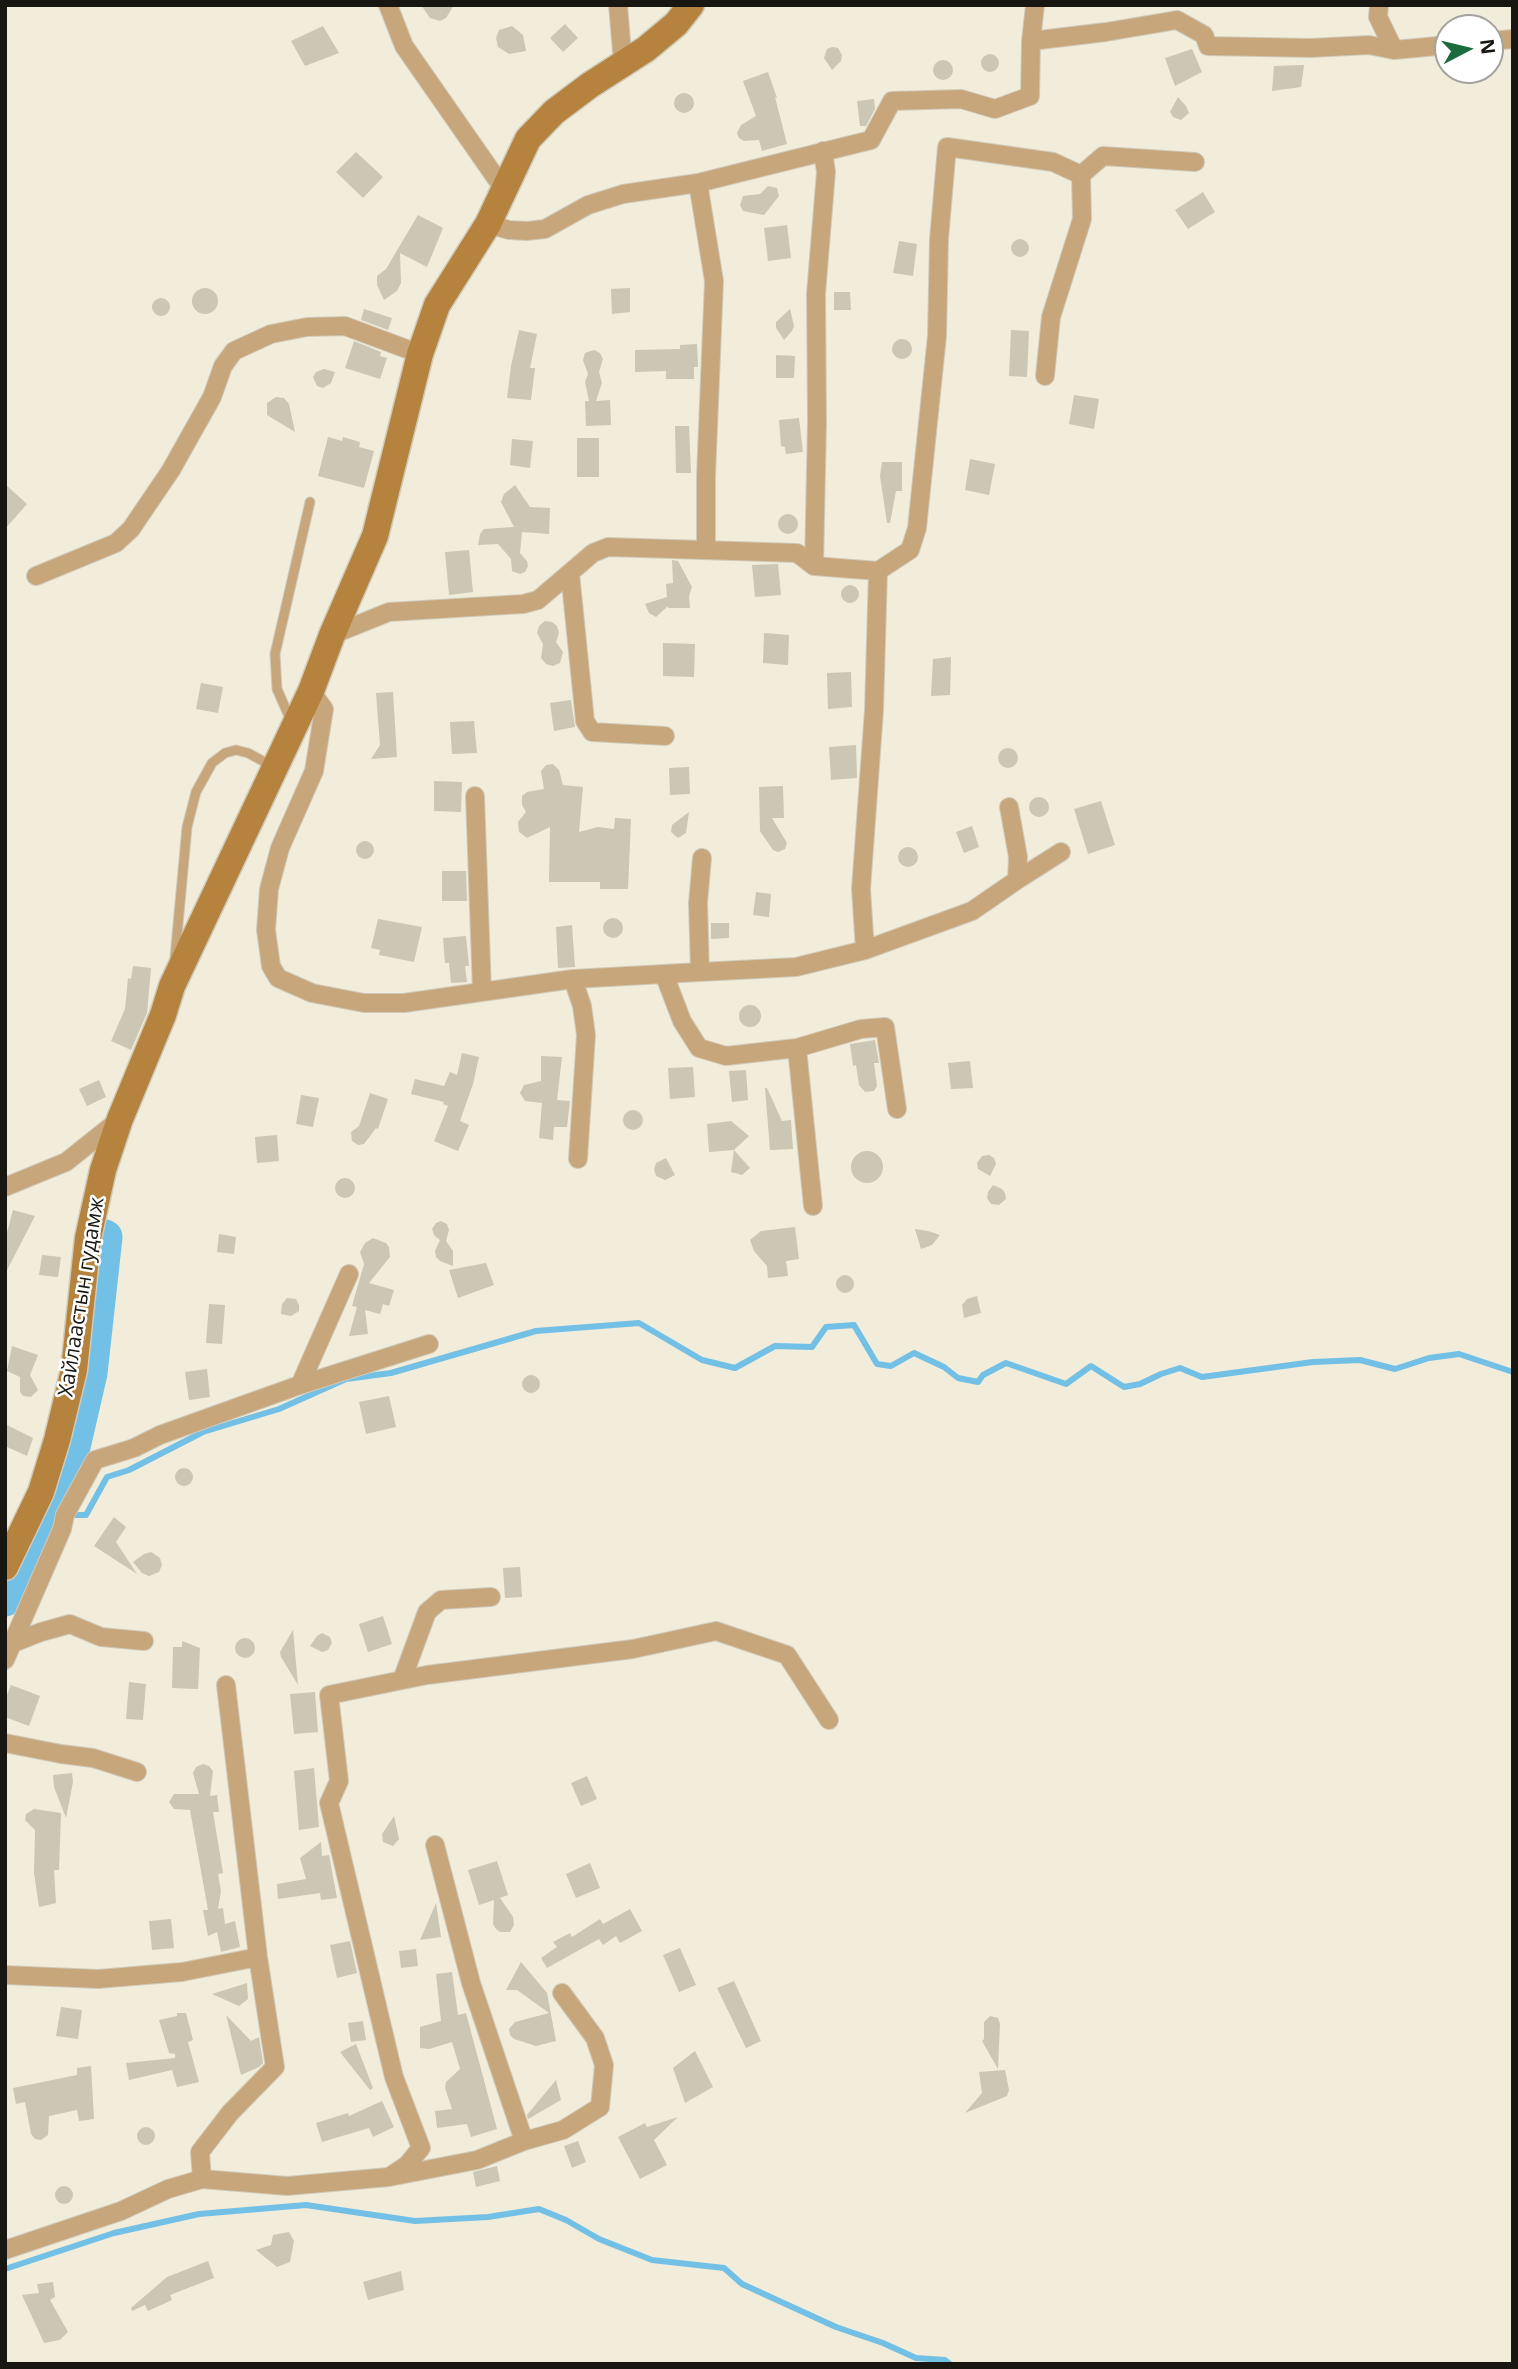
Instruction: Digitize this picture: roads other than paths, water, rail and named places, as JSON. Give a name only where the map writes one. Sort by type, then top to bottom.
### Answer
[{"type":"street","points":[[388,5],[404,46],[503,188]]},
{"type":"street","points":[[618,5],[623,64]]},
{"type":"street","name":"Хайлаастын гудамж","points":[[5,1567],[41,1492],[57,1440],[74,1370],[88,1238],[103,1170],[120,1119],[163,1015],[172,986],[311,691],[375,536],[420,354],[437,305],[488,224],[528,139],[554,111],[646,49],[676,24],[691,5]]},
{"type":"street","points":[[488,224],[527,232],[545,229],[588,205],[623,194],[698,183],[871,140],[892,101],[961,99],[995,109],[1030,96],[1035,5]]},
{"type":"street","points":[[1379,5],[1378,17],[1394,50]]},
{"type":"street","points":[[1031,41],[1177,20],[1204,35],[1209,46],[1311,48],[1369,45],[1394,50],[1434,46]]},
{"type":"street","points":[[332,635],[389,612],[523,604],[538,600],[593,553],[608,547],[797,553],[814,566],[878,571],[910,550],[916,528],[937,336],[939,239],[947,147],[1053,162],[1081,175]]},
{"type":"street","points":[[814,566],[816,294],[826,172],[823,150]]},
{"type":"street","points":[[1045,376],[1051,317],[1082,219],[1081,175],[1102,156],[1195,162]]},
{"type":"street","points":[[698,183],[714,281],[706,476],[706,549]]},
{"type":"street","points":[[36,576],[116,543],[131,529],[171,470],[212,397],[223,366],[234,351],[271,334],[307,327],[345,326],[420,354]]},
{"type":"street","points":[[865,950],[861,889],[874,710],[878,571]]},
{"type":"street","points":[[570,573],[585,721],[592,732],[665,736]]},
{"type":"street","points":[[311,691],[324,709],[314,771],[280,848],[269,889],[266,930],[271,966],[278,978],[312,993],[363,1003],[404,1003],[573,979],[796,967],[865,950],[972,911],[1061,852]]},
{"type":"street","points":[[475,796],[482,992]]},
{"type":"street","points":[[1009,807],[1017,857],[1017,880]]},
{"type":"street","points":[[700,972],[698,903],[702,858]]},
{"type":"street","points":[[664,974],[682,1021],[699,1048],[726,1056],[797,1048],[861,1029],[885,1027],[897,1109]]},
{"type":"street","points":[[573,979],[582,1006],[586,1035],[578,1158]]},
{"type":"street","points":[[797,1048],[813,1206]]},
{"type":"street","points":[[5,1187],[66,1162],[120,1119]]},
{"type":"street","points":[[300,1385],[349,1274]]},
{"type":"street","points":[[5,1660],[62,1529],[65,1515],[95,1460],[134,1448],[160,1435],[300,1385],[429,1344]]},
{"type":"street","points":[[401,1680],[427,1612],[441,1600],[491,1597]]},
{"type":"street","points":[[13,1643],[69,1624],[101,1637],[144,1641]]},
{"type":"street","points":[[389,2177],[407,2165],[421,2148],[394,2077],[329,1803],[339,1782],[329,1695],[401,1680],[633,1649],[716,1632],[787,1655],[829,1720]]},
{"type":"street","points":[[202,2179],[200,2152],[230,2113],[275,2067],[258,1957],[226,1685]]},
{"type":"street","points":[[5,1743],[93,1758],[137,1772]]},
{"type":"street","points":[[435,1845],[471,1983],[524,2141]]},
{"type":"street","points":[[5,1975],[98,1979],[182,1972],[258,1957]]},
{"type":"street","points":[[5,2250],[121,2211],[168,2189],[202,2179],[287,2186],[389,2177],[477,2160],[524,2141],[563,2130],[600,2107],[604,2065],[595,2038],[562,1993]]},
{"type":"lane","points":[[294,727],[277,689],[275,654],[310,502]]},
{"type":"lane","points":[[172,986],[187,827],[196,792],[212,763],[225,753],[236,750],[247,753],[275,768]]},
{"type":"waterway","points":[[5,1599],[49,1526],[66,1477],[90,1373],[105,1237]]},
{"type":"waterway","points":[[51,1520],[65,1515],[86,1515],[107,1477],[129,1470],[203,1432],[279,1409],[346,1379],[391,1373],[536,1331],[639,1323],[702,1360],[735,1368],[775,1346],[812,1347],[826,1327],[854,1325],[877,1364],[891,1366],[914,1353],[944,1367],[958,1378],[978,1382],[983,1375],[1006,1363],[1066,1384],[1091,1366],[1124,1387],[1140,1384],[1180,1368],[1202,1377],[1313,1362],[1360,1360],[1395,1369],[1429,1358],[1459,1354],[1513,1372]]},
{"type":"waterway","points":[[5,2269],[114,2233],[199,2214],[306,2205],[415,2221],[488,2217],[539,2209],[566,2220],[599,2239],[652,2260],[724,2268],[742,2284],[836,2327],[916,2358],[945,2360],[950,2364]]}]
